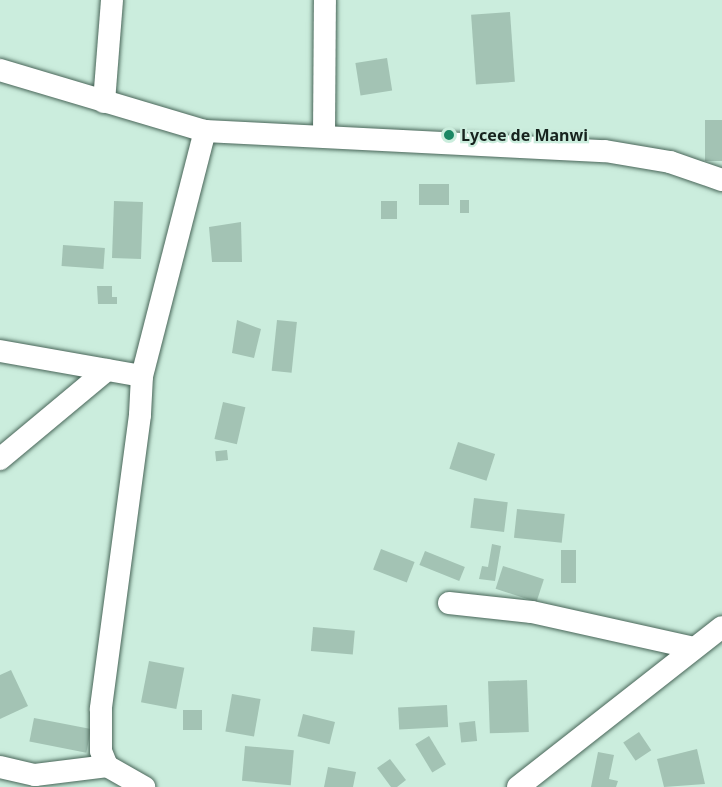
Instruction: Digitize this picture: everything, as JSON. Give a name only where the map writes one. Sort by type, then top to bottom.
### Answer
[{"type":"street","points":[[104,102],[112,0]]},
{"type":"street","points":[[324,134],[325,0]]},
{"type":"street","points":[[0,70],[205,130],[324,134],[388,142],[605,151],[670,162],[722,180]]},
{"type":"street","points":[[144,787],[107,766],[100,751],[101,709],[140,416],[142,376],[205,130]]},
{"type":"street","points":[[0,351],[142,376]]},
{"type":"street","points":[[0,459],[107,370]]},
{"type":"street","points":[[449,603],[532,612],[694,648]]},
{"type":"street","points":[[518,787],[722,627]]},
{"type":"street","points":[[0,767],[35,775],[107,766]]},
{"type":"building","points":[[510,12],[515,82],[476,85],[471,15]]},
{"type":"building","points":[[387,58],[392,91],[361,96],[355,63]]},
{"type":"building","points":[[705,120],[722,120],[722,161],[705,161]]},
{"type":"building","points":[[419,184],[449,184],[449,205],[419,205]]},
{"type":"building","points":[[460,200],[469,200],[469,213],[460,213]]},
{"type":"building","points":[[114,201],[143,202],[141,259],[112,258]]},
{"type":"building","points":[[381,201],[397,201],[397,219],[381,219]]},
{"type":"building","points":[[241,222],[242,262],[212,262],[209,227]]},
{"type":"building","points":[[63,245],[105,248],[103,269],[62,266]]},
{"type":"building","points":[[97,286],[112,286],[112,297],[117,297],[117,304],[98,304]]},
{"type":"building","points":[[237,320],[261,329],[254,358],[232,353]]},
{"type":"building","points":[[277,320],[297,322],[292,373],[272,371]]},
{"type":"building","points":[[223,402],[245,407],[237,444],[214,439]]},
{"type":"building","points":[[458,442],[495,454],[486,481],[449,469]]},
{"type":"building","points":[[227,450],[228,460],[216,461],[215,451]]},
{"type":"building","points":[[474,498],[508,502],[504,532],[470,528]]},
{"type":"building","points":[[517,509],[565,514],[562,543],[514,538]]},
{"type":"building","points":[[492,544],[501,546],[495,581],[479,579],[482,566],[488,567]]},
{"type":"building","points":[[381,549],[415,562],[407,582],[373,570]]},
{"type":"building","points":[[561,550],[576,550],[576,583],[561,583]]},
{"type":"building","points":[[425,551],[465,567],[459,581],[419,565]]},
{"type":"building","points":[[503,566],[544,579],[536,602],[496,589]]},
{"type":"building","points":[[313,627],[355,631],[353,655],[311,651]]},
{"type":"building","points":[[149,661],[184,668],[176,709],[141,702]]},
{"type":"building","points":[[11,670],[28,706],[0,719],[0,675]]},
{"type":"building","points":[[527,680],[529,732],[490,733],[488,681]]},
{"type":"building","points":[[232,694],[261,699],[254,736],[225,731]]},
{"type":"building","points":[[447,705],[448,727],[399,730],[398,708]]},
{"type":"building","points":[[183,710],[202,710],[202,730],[183,730]]},
{"type":"building","points":[[303,714],[335,722],[329,744],[297,736]]},
{"type":"building","points":[[34,718],[91,729],[86,753],[29,742]]},
{"type":"building","points":[[475,721],[477,741],[461,743],[459,723]]},
{"type":"building","points":[[639,732],[651,750],[636,761],[623,743]]},
{"type":"building","points":[[429,736],[446,764],[432,773],[415,744]]},
{"type":"building","points":[[245,746],[294,750],[291,785],[242,781]]},
{"type":"building","points":[[697,749],[705,784],[664,787],[657,759]]},
{"type":"building","points":[[598,752],[614,755],[609,779],[618,781],[616,787],[591,787]]},
{"type":"building","points":[[390,759],[406,780],[397,787],[391,787],[377,768]]},
{"type":"building","points":[[328,767],[356,772],[353,787],[324,787]]},
{"type":"place","name":"Lycee de Manwi","points":[[449,135]]}]
